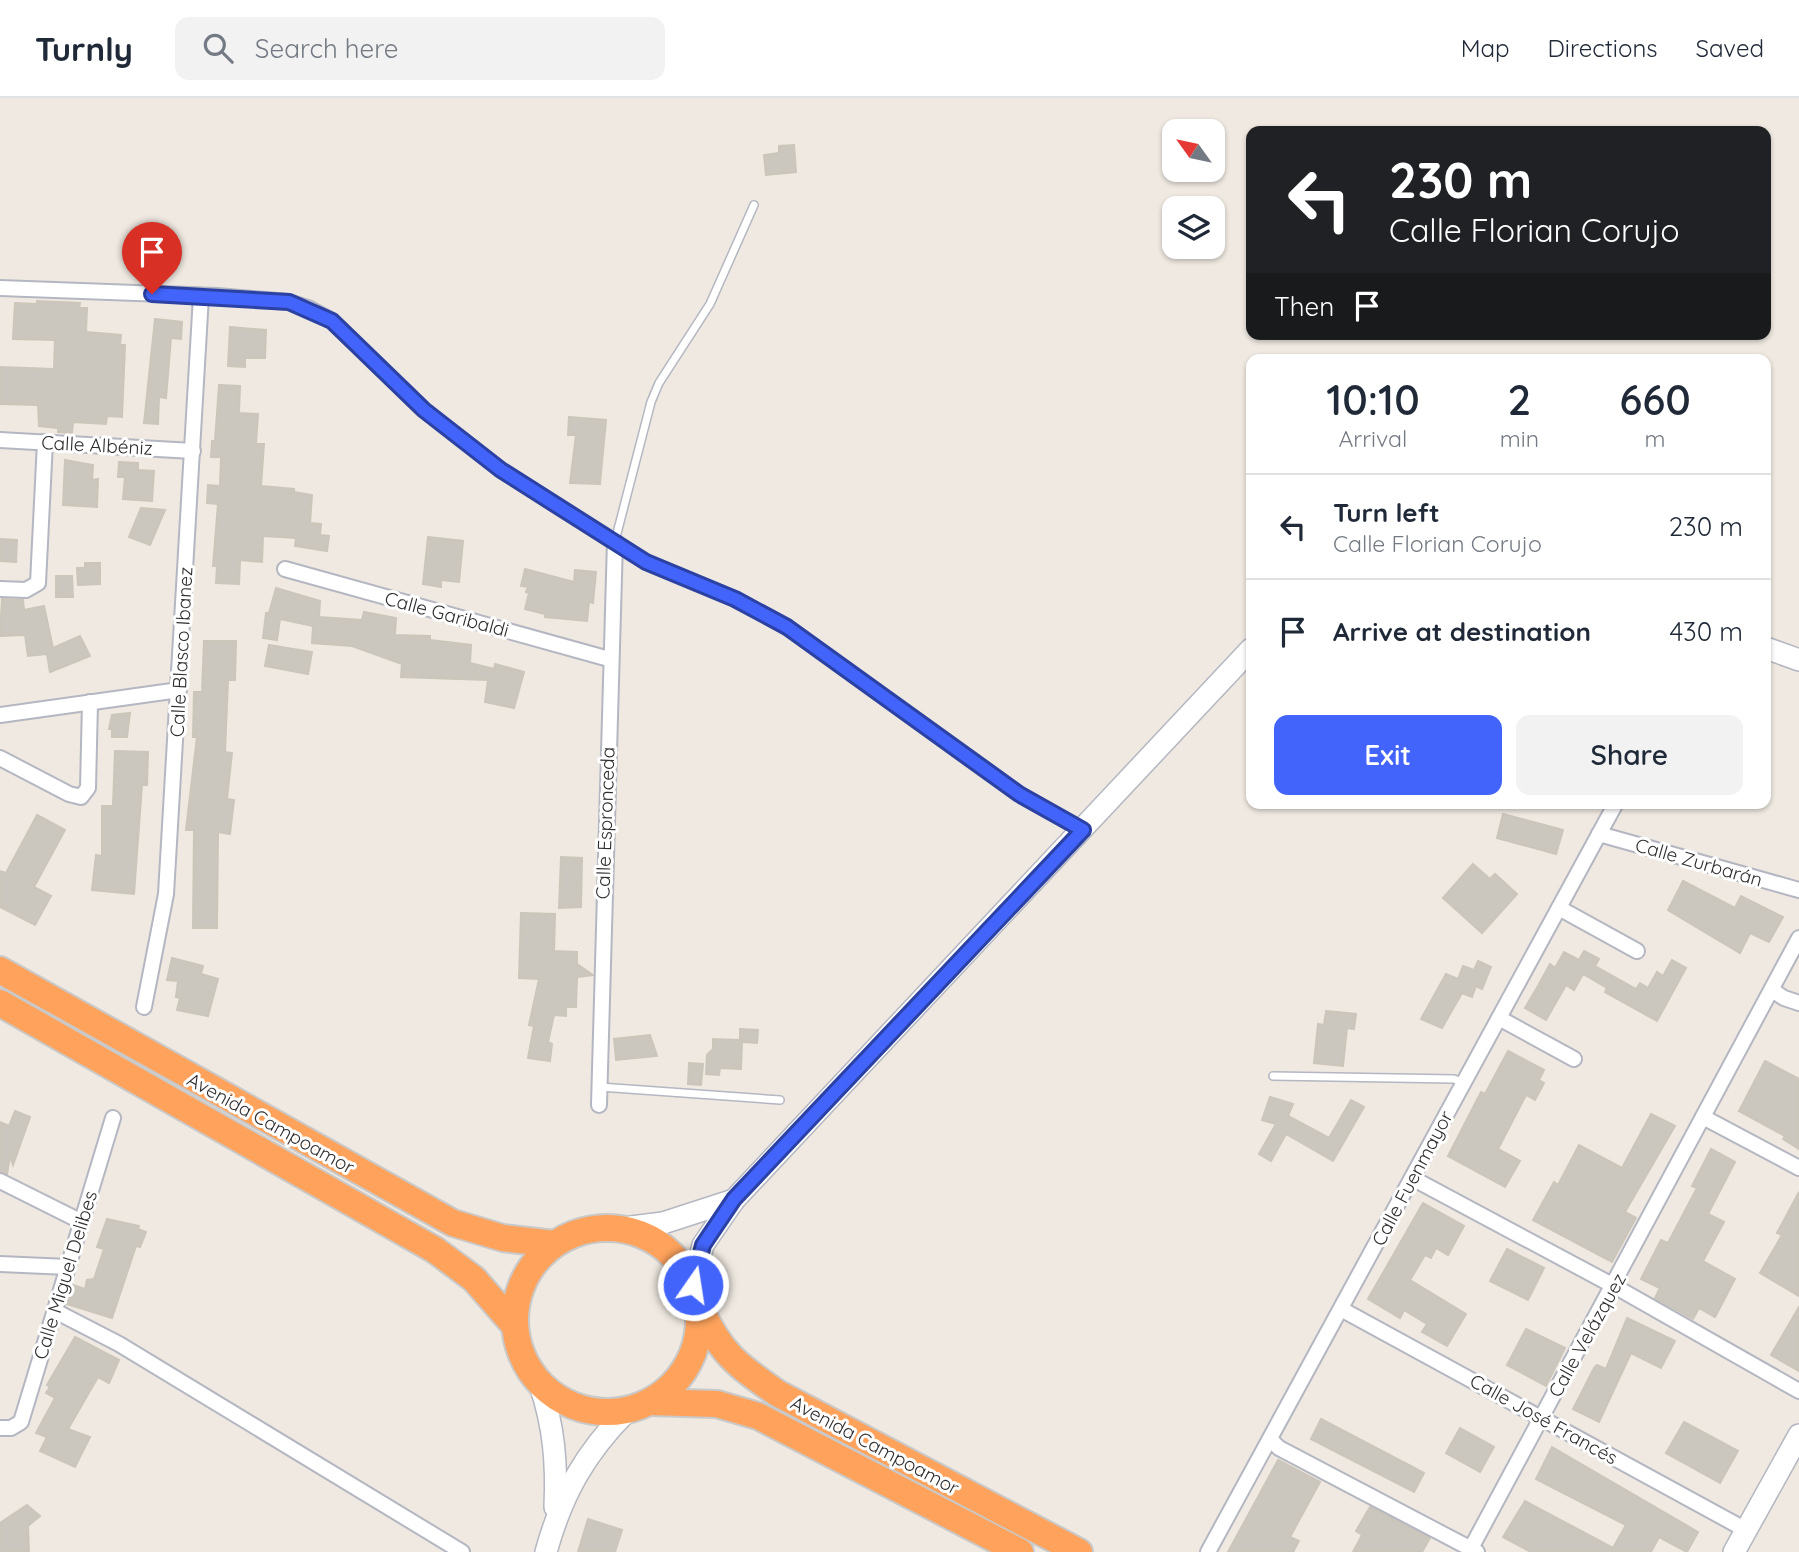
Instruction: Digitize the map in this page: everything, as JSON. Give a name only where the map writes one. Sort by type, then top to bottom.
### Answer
[{"type":"highway","name":"Avenida Campoamor","points":[[0,970],[453,1223],[503,1238],[554,1244]]},
{"type":"highway","name":"Avenida Campoamor","points":[[0,1003],[435,1250],[474,1279],[515,1326]]},
{"type":"highway","points":[[623,1228],[653,1239],[677,1258],[696,1296],[696,1344],[679,1378],[639,1406],[596,1412],[566,1403],[540,1385],[522,1358],[515,1326],[518,1295],[532,1266],[554,1244],[587,1229],[623,1228]]},
{"type":"highway","name":"Avenida Campoamor","points":[[696,1296],[714,1339],[739,1366],[778,1393],[1079,1552]]},
{"type":"highway","name":"Avenida Campoamor","points":[[639,1406],[717,1404],[758,1416],[1020,1552]]},
{"type":"street","points":[[0,289],[289,302],[332,321],[424,410],[464,443],[536,494],[646,562],[735,599],[787,627],[1019,794],[1083,830]]},
{"type":"street","name":"Calle Blasco Ibanez","points":[[144,1007],[164,916],[180,690],[201,296]]},
{"type":"street","name":"Calle Albéniz","points":[[0,440],[193,451]]},
{"type":"street","points":[[0,589],[26,590],[38,583],[45,442]]},
{"type":"street","name":"Calle Espronceda","points":[[599,1105],[615,541]]},
{"type":"street","name":"Calle Garibaldi","points":[[285,569],[610,659]]},
{"type":"street","points":[[1771,650],[1799,660]]},
{"type":"street","points":[[696,1296],[703,1245],[734,1199],[1246,654]]},
{"type":"street","points":[[0,715],[180,690]]},
{"type":"street","points":[[0,758],[69,794],[81,797],[88,788],[90,702]]},
{"type":"street","name":"Calle Fuenmayor","points":[[1208,1552],[1613,809]]},
{"type":"street","name":"Calle Zurbarán","points":[[1600,834],[1799,890]]},
{"type":"street","points":[[1559,908],[1637,951]]},
{"type":"street","name":"Calle Velázquez","points":[[1472,1551],[1541,1417],[1614,1286],[1799,938]]},
{"type":"street","points":[[1772,990],[1799,1003]]},
{"type":"street","points":[[1499,1018],[1574,1059]]},
{"type":"street","points":[[1703,1117],[1799,1168]]},
{"type":"street","name":"Calle Miguel Delibes","points":[[6,1428],[21,1422],[113,1118]]},
{"type":"street","points":[[1412,1178],[1614,1286],[1799,1391]]},
{"type":"street","points":[[0,1181],[82,1222]]},
{"type":"street","points":[[623,1228],[663,1223],[734,1199]]},
{"type":"street","points":[[0,1264],[68,1267]]},
{"type":"street","name":"Calle José Francés","points":[[1342,1309],[1746,1530]]},
{"type":"street","points":[[55,1311],[119,1344],[462,1552]]},
{"type":"street","points":[[540,1385],[551,1419],[557,1466],[554,1524]]},
{"type":"street","points":[[546,1552],[554,1524],[577,1470],[603,1435],[639,1406]]},
{"type":"street","points":[[1734,1552],[1799,1436]]},
{"type":"street","points":[[1270,1439],[1279,1448],[1472,1551]]},
{"type":"lane","points":[[615,541],[659,383],[710,304],[754,205]]},
{"type":"lane","points":[[1273,1076],[1454,1079],[1464,1083]]},
{"type":"lane","points":[[599,1087],[780,1100]]},
{"type":"building","points":[[794,145],[796,172],[766,175],[764,155],[779,153],[779,146]]},
{"type":"building","points":[[37,301],[80,303],[79,308],[87,308],[86,332],[121,335],[120,345],[125,345],[122,417],[107,416],[106,424],[73,422],[72,433],[58,432],[58,428],[39,426],[38,405],[0,404],[0,367],[54,369],[55,340],[13,339],[15,303],[37,304]]},
{"type":"building","points":[[155,319],[182,322],[181,339],[171,338],[166,398],[159,397],[158,424],[144,423]]},
{"type":"building","points":[[230,327],[266,330],[265,358],[245,358],[245,367],[228,366]]},
{"type":"building","points":[[219,385],[240,386],[239,413],[258,414],[256,444],[264,444],[261,486],[294,489],[294,492],[312,495],[310,523],[321,524],[320,535],[329,536],[327,551],[295,546],[296,538],[263,536],[262,562],[240,560],[239,584],[216,583],[217,566],[213,566],[218,504],[207,503],[208,485],[220,486],[221,457],[211,457],[212,441],[215,441]]},
{"type":"building","points":[[569,417],[606,420],[600,484],[570,483],[576,435],[568,435]]},
{"type":"building","points":[[65,460],[93,465],[92,480],[98,479],[97,507],[63,505]]},
{"type":"building","points":[[119,462],[138,463],[138,470],[154,471],[152,501],[123,499],[125,477],[118,477]]},
{"type":"building","points":[[141,508],[165,510],[150,545],[129,537]]},
{"type":"building","points":[[428,537],[463,541],[459,582],[441,580],[441,587],[423,584]]},
{"type":"building","points":[[0,539],[17,540],[16,562],[0,561]]},
{"type":"building","points":[[85,563],[100,563],[100,584],[78,585],[77,568],[85,568]]},
{"type":"building","points":[[525,569],[574,582],[575,570],[596,572],[593,603],[589,602],[587,621],[545,617],[545,614],[525,609],[528,587],[521,586]]},
{"type":"building","points":[[56,576],[72,576],[73,597],[56,597]]},
{"type":"building","points":[[276,588],[320,601],[319,617],[362,620],[364,612],[396,618],[395,635],[430,636],[430,640],[471,645],[470,663],[494,669],[495,664],[524,672],[514,708],[485,702],[488,680],[401,677],[402,664],[352,646],[312,643],[313,626],[280,619],[277,640],[263,638],[266,613],[269,613]]},
{"type":"building","points":[[2,599],[23,600],[24,610],[44,606],[53,648],[80,636],[90,656],[50,672],[47,654],[28,656],[25,635],[0,636]]},
{"type":"building","points":[[204,641],[236,641],[235,680],[228,680],[225,752],[232,753],[227,799],[234,800],[230,834],[218,832],[217,928],[193,928],[194,830],[186,830],[197,737],[193,737],[194,692],[202,692]]},
{"type":"building","points":[[269,645],[312,652],[308,674],[265,666]]},
{"type":"building","points":[[130,713],[127,737],[112,737],[112,729],[109,729],[112,715]]},
{"type":"building","points":[[115,751],[148,752],[147,785],[142,785],[134,894],[92,890],[96,855],[102,856],[102,806],[113,806]]},
{"type":"building","points":[[1503,814],[1563,830],[1556,854],[1497,838]]},
{"type":"building","points":[[37,815],[65,830],[34,887],[51,896],[35,925],[0,907],[0,871],[6,873]]},
{"type":"building","points":[[561,857],[582,858],[581,907],[559,908]]},
{"type":"building","points":[[1473,864],[1490,879],[1495,874],[1517,894],[1482,933],[1443,898]]},
{"type":"building","points":[[1683,881],[1735,908],[1741,896],[1783,917],[1769,942],[1750,933],[1740,953],[1668,910]]},
{"type":"building","points":[[521,913],[555,914],[554,951],[577,952],[577,964],[593,975],[577,977],[576,1007],[566,1007],[566,1016],[554,1015],[548,1042],[552,1044],[550,1061],[528,1058],[534,1026],[529,1025],[539,979],[519,978]]},
{"type":"building","points":[[1584,951],[1599,959],[1595,966],[1636,989],[1640,983],[1648,988],[1657,972],[1663,976],[1672,960],[1686,968],[1657,1021],[1605,992],[1607,988],[1583,974],[1574,990],[1566,985],[1546,1020],[1525,1008],[1538,986],[1543,989],[1539,984],[1550,964],[1555,968],[1564,952],[1579,960]]},
{"type":"building","points":[[172,958],[203,966],[201,974],[218,979],[208,1016],[177,1010],[180,998],[176,997],[178,981],[167,980]]},
{"type":"building","points":[[1478,961],[1491,967],[1482,989],[1476,986],[1472,997],[1462,993],[1442,1028],[1421,1019],[1446,974],[1458,979],[1463,966],[1474,970]]},
{"type":"building","points":[[1326,1011],[1356,1014],[1354,1029],[1347,1028],[1343,1066],[1314,1063],[1318,1024],[1324,1025]]},
{"type":"building","points":[[740,1029],[758,1030],[757,1043],[742,1042],[741,1069],[720,1068],[719,1075],[706,1074],[707,1055],[713,1049],[713,1039],[740,1040]]},
{"type":"building","points":[[650,1035],[657,1056],[616,1060],[614,1039]]},
{"type":"building","points":[[1508,1051],[1544,1070],[1539,1080],[1544,1083],[1535,1100],[1526,1095],[1498,1149],[1520,1161],[1505,1187],[1448,1156],[1481,1092],[1485,1094]]},
{"type":"building","points":[[1765,1061],[1799,1079],[1799,1149],[1783,1139],[1785,1136],[1739,1111]]},
{"type":"building","points":[[689,1063],[703,1064],[701,1085],[688,1084]]},
{"type":"building","points":[[1270,1097],[1293,1104],[1288,1116],[1329,1138],[1351,1100],[1364,1107],[1333,1161],[1286,1134],[1271,1161],[1259,1154],[1276,1124],[1262,1120]]},
{"type":"building","points":[[15,1111],[30,1117],[13,1165],[10,1156],[7,1174],[0,1171],[0,1122],[9,1126]]},
{"type":"building","points":[[1651,1114],[1675,1126],[1625,1212],[1636,1218],[1612,1262],[1533,1220],[1554,1182],[1558,1185],[1579,1145],[1622,1168]]},
{"type":"building","points":[[1711,1149],[1735,1162],[1708,1214],[1724,1222],[1703,1261],[1735,1279],[1715,1317],[1699,1308],[1693,1319],[1655,1298],[1660,1288],[1641,1279],[1661,1240],[1668,1243],[1697,1188],[1692,1186]]},
{"type":"building","points":[[1799,1192],[1799,1296],[1760,1273],[1782,1235],[1777,1233]]},
{"type":"building","points":[[1423,1203],[1464,1226],[1448,1255],[1436,1248],[1431,1258],[1425,1255],[1410,1280],[1466,1314],[1447,1346],[1422,1332],[1427,1324],[1404,1310],[1400,1318],[1368,1299]]},
{"type":"building","points":[[107,1219],[139,1226],[138,1229],[146,1232],[140,1247],[136,1246],[112,1318],[67,1304],[73,1285],[85,1289],[87,1280],[94,1279],[104,1249],[97,1247]]},
{"type":"building","points":[[1507,1249],[1544,1268],[1528,1300],[1490,1281]]},
{"type":"building","points":[[1799,1307],[1799,1371],[1771,1355]]},
{"type":"building","points":[[1627,1318],[1675,1341],[1661,1368],[1631,1353],[1599,1422],[1573,1409],[1594,1368],[1597,1365],[1606,1369]]},
{"type":"building","points":[[1526,1329],[1565,1348],[1546,1386],[1507,1365]]},
{"type":"building","points":[[75,1337],[119,1360],[109,1383],[98,1377],[68,1429],[90,1437],[75,1467],[40,1451],[47,1437],[36,1433],[55,1398],[46,1393],[50,1387],[47,1385]]},
{"type":"building","points":[[1321,1419],[1424,1473],[1414,1492],[1311,1439]]},
{"type":"building","points":[[1684,1422],[1738,1451],[1720,1483],[1666,1453]]},
{"type":"building","points":[[1460,1428],[1494,1447],[1480,1472],[1446,1453]]},
{"type":"building","points":[[1552,1447],[1698,1532],[1687,1552],[1659,1537],[1651,1552],[1531,1552],[1503,1537],[1525,1501],[1613,1548],[1626,1525],[1536,1479]]},
{"type":"building","points":[[1278,1460],[1320,1482],[1290,1537],[1299,1541],[1293,1552],[1228,1552]]},
{"type":"building","points":[[27,1505],[40,1516],[28,1526],[29,1552],[0,1552],[0,1523]]},
{"type":"building","points":[[1370,1507],[1430,1538],[1422,1552],[1353,1552],[1362,1535],[1356,1531]]},
{"type":"building","points":[[588,1519],[622,1530],[615,1552],[578,1552]]},
{"type":"route","points":[[152,294],[289,302],[308,308],[332,321],[424,410],[464,443],[536,494],[661,570],[735,599],[787,627],[1019,794],[1083,830],[734,1199],[703,1245],[693,1285]]}]
